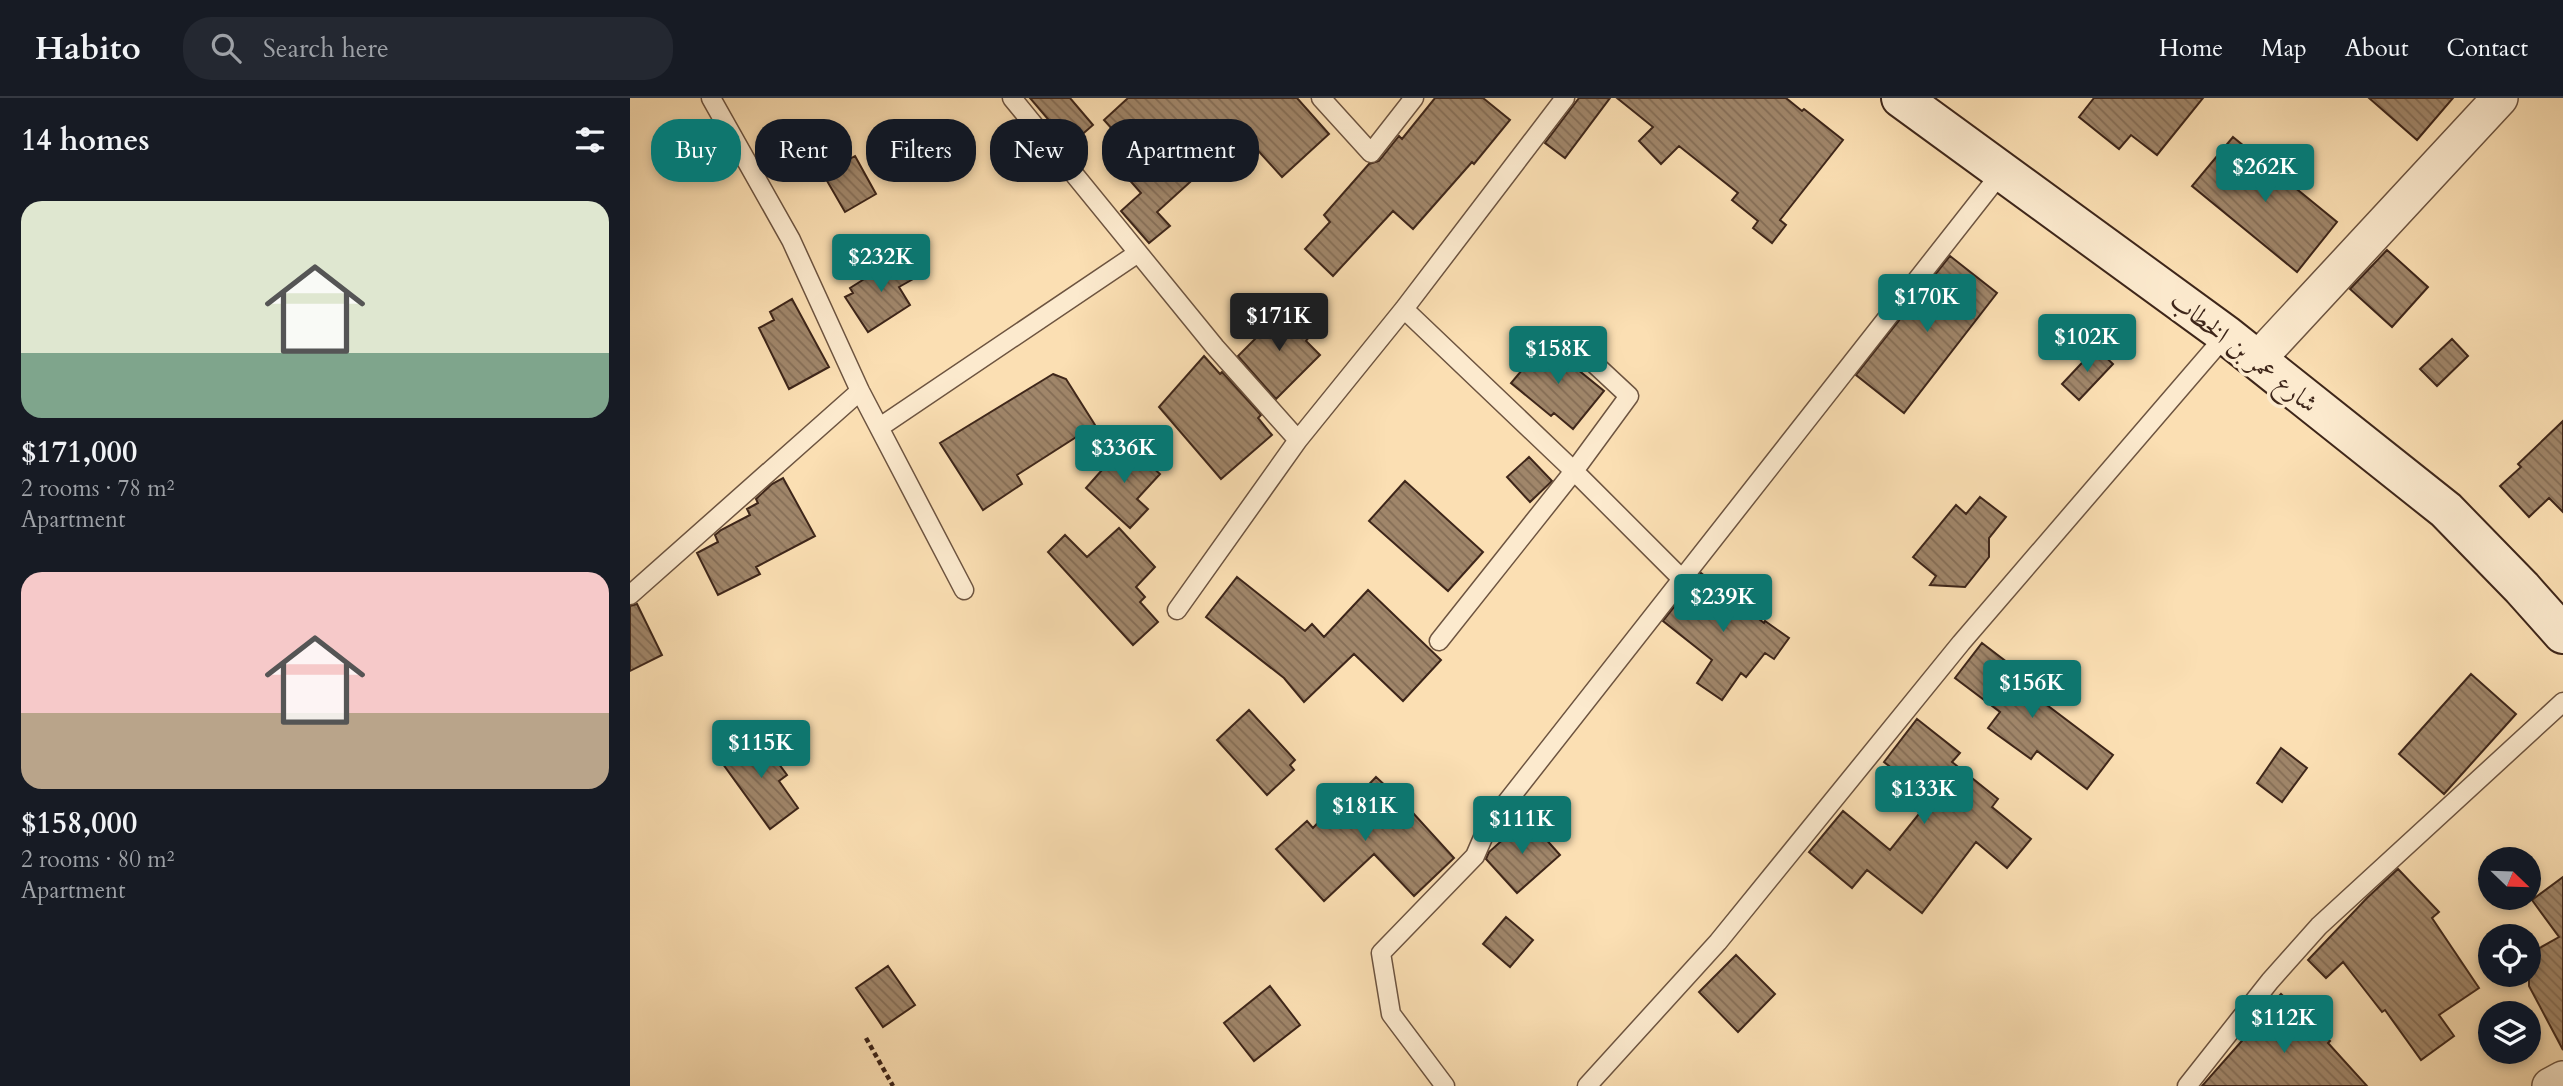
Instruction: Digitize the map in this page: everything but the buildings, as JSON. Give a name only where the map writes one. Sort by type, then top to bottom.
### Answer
[{"type":"main road","name":"شارع عمر بن الخطاب","points":[[1901,98],[2226,335],[2445,510],[2563,634]]},
{"type":"street","points":[[2257,360],[2500,98]]},
{"type":"street","points":[[2550,1086],[2563,1079]]},
{"type":"lane","points":[[711,98],[791,240],[860,391],[964,590]]},
{"type":"lane","points":[[1012,98],[1215,348],[1298,440]]},
{"type":"lane","points":[[1321,98],[1371,153],[1414,98]]},
{"type":"lane","points":[[1177,610],[1298,440],[1405,309],[1565,98]]},
{"type":"lane","points":[[1445,1086],[1391,1014],[1381,953],[1475,856],[1488,826],[2001,173]]},
{"type":"lane","points":[[880,427],[1138,253]]},
{"type":"lane","points":[[1405,309],[1682,579]]},
{"type":"lane","points":[[1587,1086],[1718,942],[1961,643],[2226,335]]},
{"type":"lane","points":[[1439,641],[1574,471],[1629,396],[1586,356]]},
{"type":"lane","points":[[630,595],[860,391]]},
{"type":"lane","points":[[2187,1086],[2270,981],[2319,926],[2563,702]]},
{"type":"path","points":[[866,1038],[893,1086]]}]
